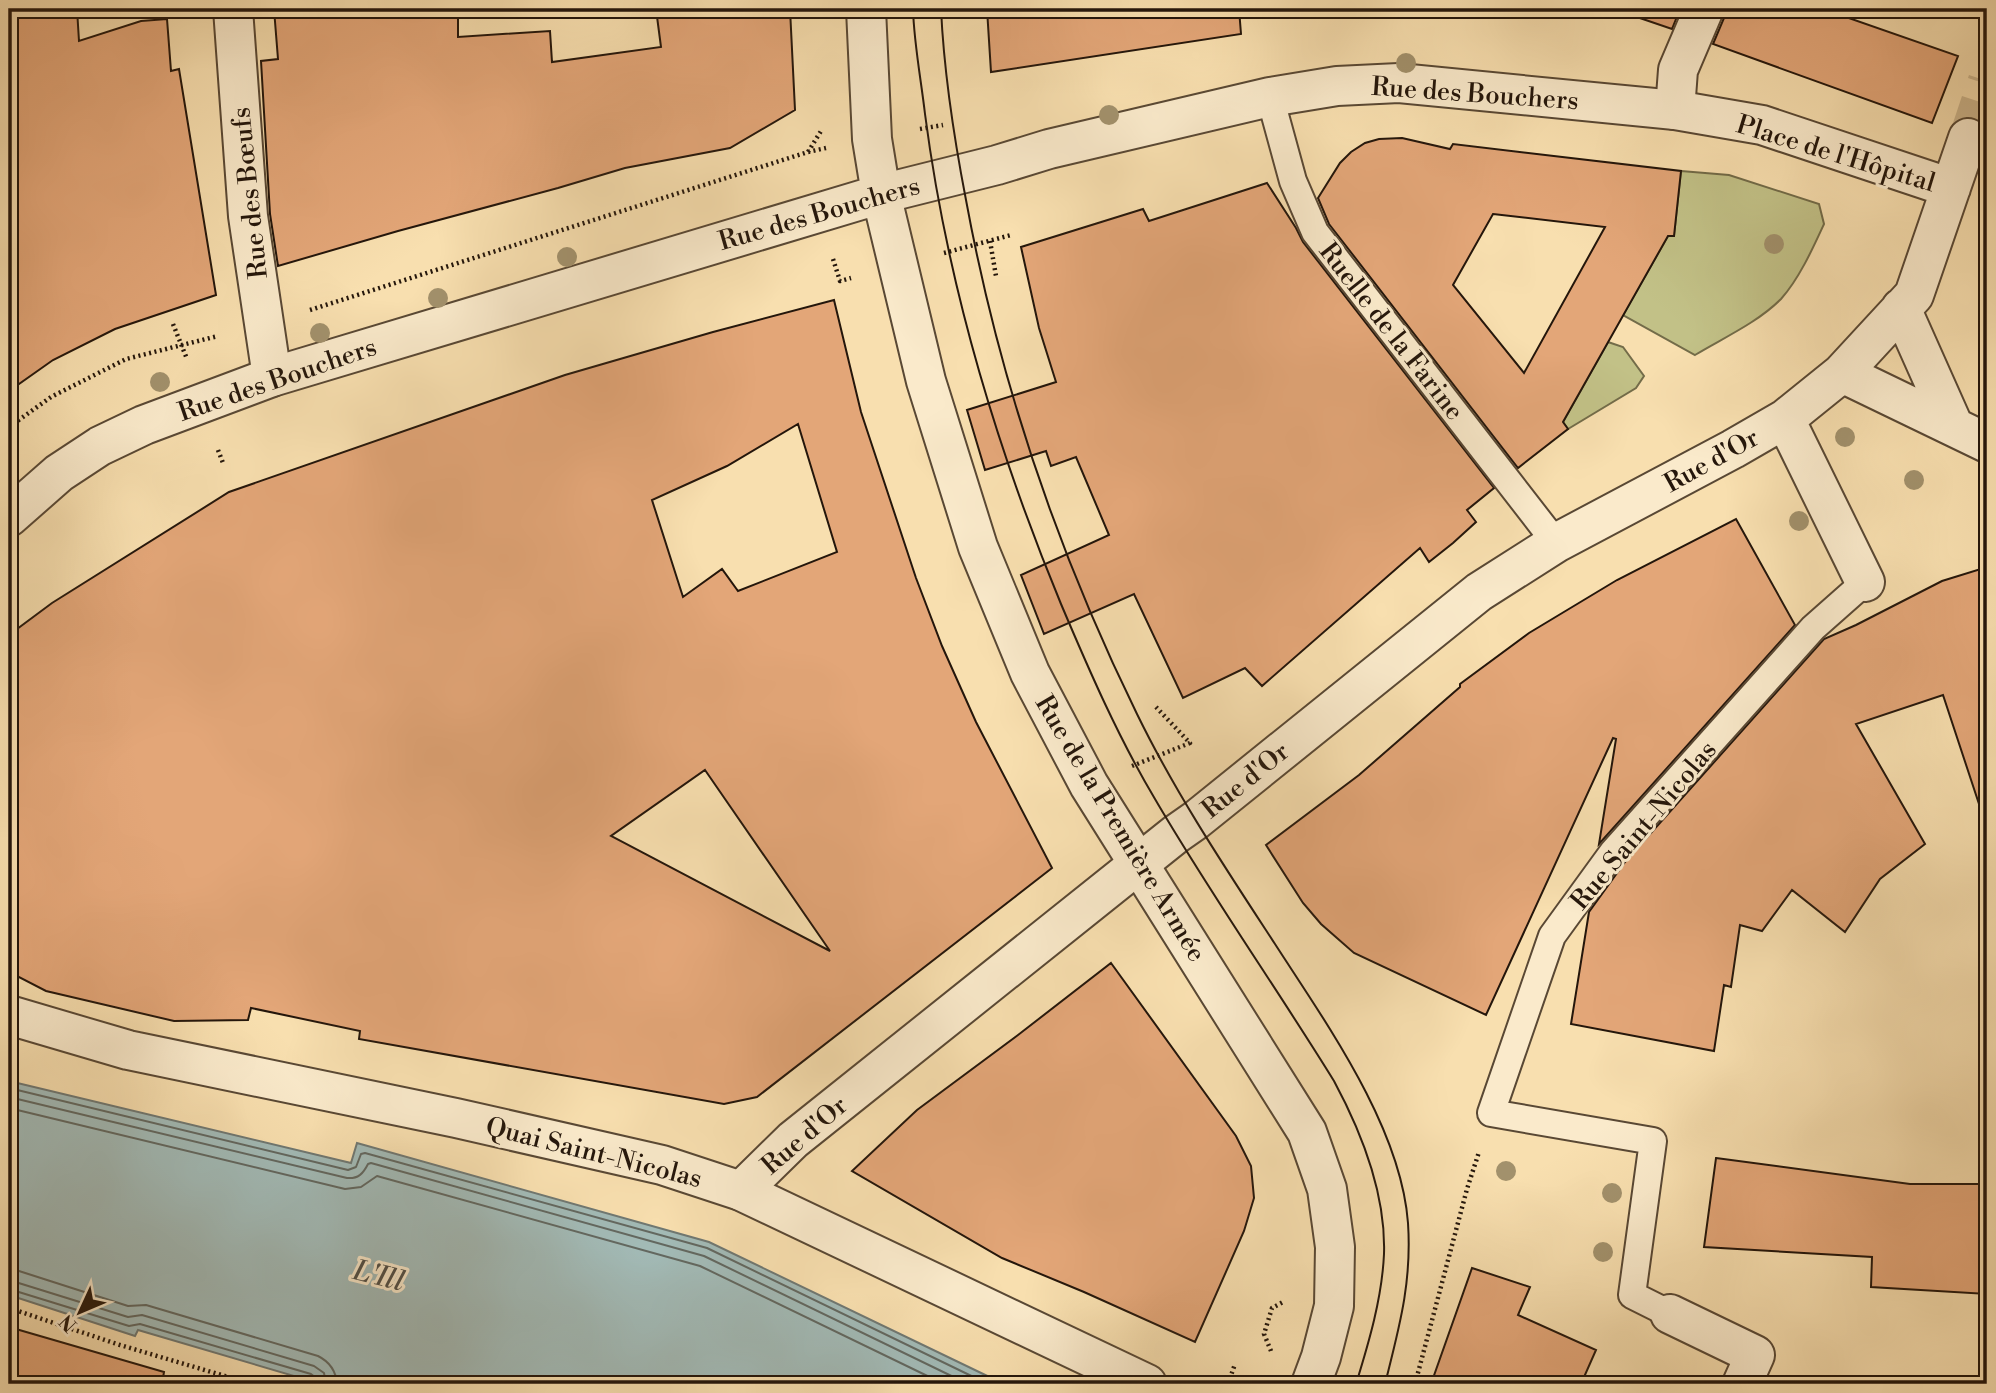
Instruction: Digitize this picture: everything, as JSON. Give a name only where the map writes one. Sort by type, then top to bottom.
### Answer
[{"type":"street","name":"Rue des Bœufs","points":[[233,9],[248,216],[272,377]]},
{"type":"street","name":"Rue de la Première Armée","points":[[866,9],[872,139],[881,194],[926,381],[978,547],[1030,673],[1089,785],[1307,1132],[1327,1189],[1335,1247],[1334,1306],[1311,1384]]},
{"type":"street","points":[[1675,110],[1678,70],[1704,9]]},
{"type":"street","name":"Rue des Bouchers","points":[[9,517],[59,473],[100,446],[144,425],[272,377],[881,194],[1049,149],[1270,97],[1337,86],[1399,83],[1675,110]]},
{"type":"street","name":"Place de l'Hôpital","points":[[1675,110],[1762,125],[1951,188],[1914,295],[1842,373],[1785,419]]},
{"type":"street","points":[[1951,188],[1968,138]]},
{"type":"street","points":[[1902,308],[1970,435]]},
{"type":"street","points":[[1842,373],[1970,435]]},
{"type":"street","points":[[1785,419],[1865,582]]},
{"type":"street","name":"Rue d'Or","points":[[741,1191],[793,1140],[1479,592],[1556,542],[1785,419]]},
{"type":"street","name":"Quai Saint-Nicolas","points":[[9,1015],[128,1050],[456,1118],[662,1165],[741,1191],[1147,1384]]},
{"type":"street","points":[[1670,1314],[1755,1355],[1742,1384]]},
{"type":"lane","name":"Ruelle de la Farine","points":[[1270,97],[1293,181],[1315,232],[1556,542]]},
{"type":"lane","name":"Rue Saint-Nicolas","points":[[1491,1113],[1552,936],[1613,852],[1813,628],[1865,582]]},
{"type":"lane","points":[[1491,1113],[1653,1141],[1632,1295],[1670,1314]]},
{"type":"path","name":"Rue des Bouchers","points":[[9,427],[51,397],[126,359],[265,324],[808,152],[872,139]]},
{"type":"path","points":[[990,241],[996,276]]},
{"type":"path","points":[[173,324],[181,345]]},
{"type":"path","points":[[1156,707],[1190,743]]},
{"type":"path","points":[[1415,1384],[1491,1113]]},
{"type":"path","points":[[9,1308],[120,1345],[252,1384]]},
{"type":"path","points":[[1228,1384],[1235,1364]]},
{"type":"shaded area","points":[[1681,171],[1729,175],[1819,204],[1824,224],[1800,273],[1781,299],[1751,323],[1695,355],[1623,315],[1668,236],[1674,236]]},
{"type":"shaded area","points":[[1608,342],[1623,347],[1644,376],[1636,388],[1568,429],[1563,422]]},
{"type":"water","name":"L'Ill","points":[[9,1081],[351,1163],[357,1143],[709,1242],[1004,1384],[321,1384],[138,1330],[135,1336],[9,1295]]},
{"type":"building","points":[[9,9],[77,9],[79,41],[141,21],[167,19],[171,71],[179,69],[216,295],[115,329],[53,360],[9,391]]},
{"type":"building","points":[[274,9],[458,9],[458,37],[550,31],[552,62],[661,47],[656,9],[790,9],[795,110],[730,148],[625,168],[278,266],[270,214],[261,61],[278,59]]},
{"type":"building","points":[[987,9],[1239,9],[1241,34],[991,72]]},
{"type":"building","points":[[1632,9],[1680,9],[1672,29],[1631,15]]},
{"type":"building","points":[[1725,9],[1823,9],[1958,56],[1932,123],[1713,44]]},
{"type":"building","points":[[1402,138],[1450,149],[1453,144],[1681,171],[1674,236],[1668,236],[1563,422],[1568,429],[1518,468],[1329,224],[1318,198],[1340,163],[1351,152],[1365,143]],"holes":[[[1493,214],[1605,227],[1524,373],[1453,285]]]},
{"type":"building","points":[[1267,183],[1303,242],[1494,488],[1467,510],[1476,522],[1453,543],[1429,562],[1420,548],[1262,686],[1245,668],[1183,698],[1134,594],[1044,634],[1021,575],[1109,535],[1076,457],[1051,466],[1046,451],[985,470],[967,410],[1056,382],[1039,328],[1021,247],[1143,209],[1149,221]]},
{"type":"building","points":[[834,300],[861,412],[916,578],[942,646],[976,722],[1052,868],[757,1097],[724,1104],[359,1039],[360,1031],[251,1008],[248,1020],[174,1021],[46,991],[9,972],[9,635],[52,603],[229,492],[565,375]],"holes":[[[798,424],[837,552],[738,591],[722,569],[683,597],[652,500],[727,466]],[[705,770],[830,951],[611,836]]]},
{"type":"building","points":[[1736,519],[1795,625],[1599,844],[1616,739],[1613,738],[1486,1015],[1354,953],[1321,924],[1303,903],[1266,845],[1359,775],[1460,687],[1460,684],[1529,633],[1617,580]]},
{"type":"building","points":[[1987,567],[1987,803],[1979,804],[1943,695],[1856,724],[1925,844],[1880,879],[1845,932],[1792,890],[1762,931],[1740,925],[1731,987],[1724,985],[1714,1051],[1571,1024],[1589,912],[1625,862],[1824,639],[1942,581]]},
{"type":"building","points":[[1111,963],[1236,1136],[1251,1166],[1254,1198],[1244,1231],[1195,1342],[1002,1258],[852,1171],[917,1110]]},
{"type":"building","points":[[1716,1158],[1910,1184],[1987,1184],[1987,1294],[1871,1287],[1872,1257],[1704,1247]]},
{"type":"building","points":[[1472,1268],[1530,1287],[1518,1315],[1596,1350],[1581,1384],[1431,1384]]},
{"type":"building","points":[[9,1327],[164,1372],[162,1384],[9,1384]]},
{"type":"tunnel","points":[[1968,138],[1987,81]]},
{"type":"tram line","points":[[913,9],[934,177],[946,240],[995,425],[1037,545],[1082,654],[1129,752],[1198,870],[1334,1081],[1370,1164],[1384,1231],[1383,1270],[1378,1303],[1356,1384]]},
{"type":"tram line","points":[[941,9],[957,153],[980,267],[995,333],[1056,527],[1108,652],[1168,773],[1338,1042],[1376,1113],[1391,1150],[1402,1187],[1409,1245],[1403,1305],[1385,1384]]}]
